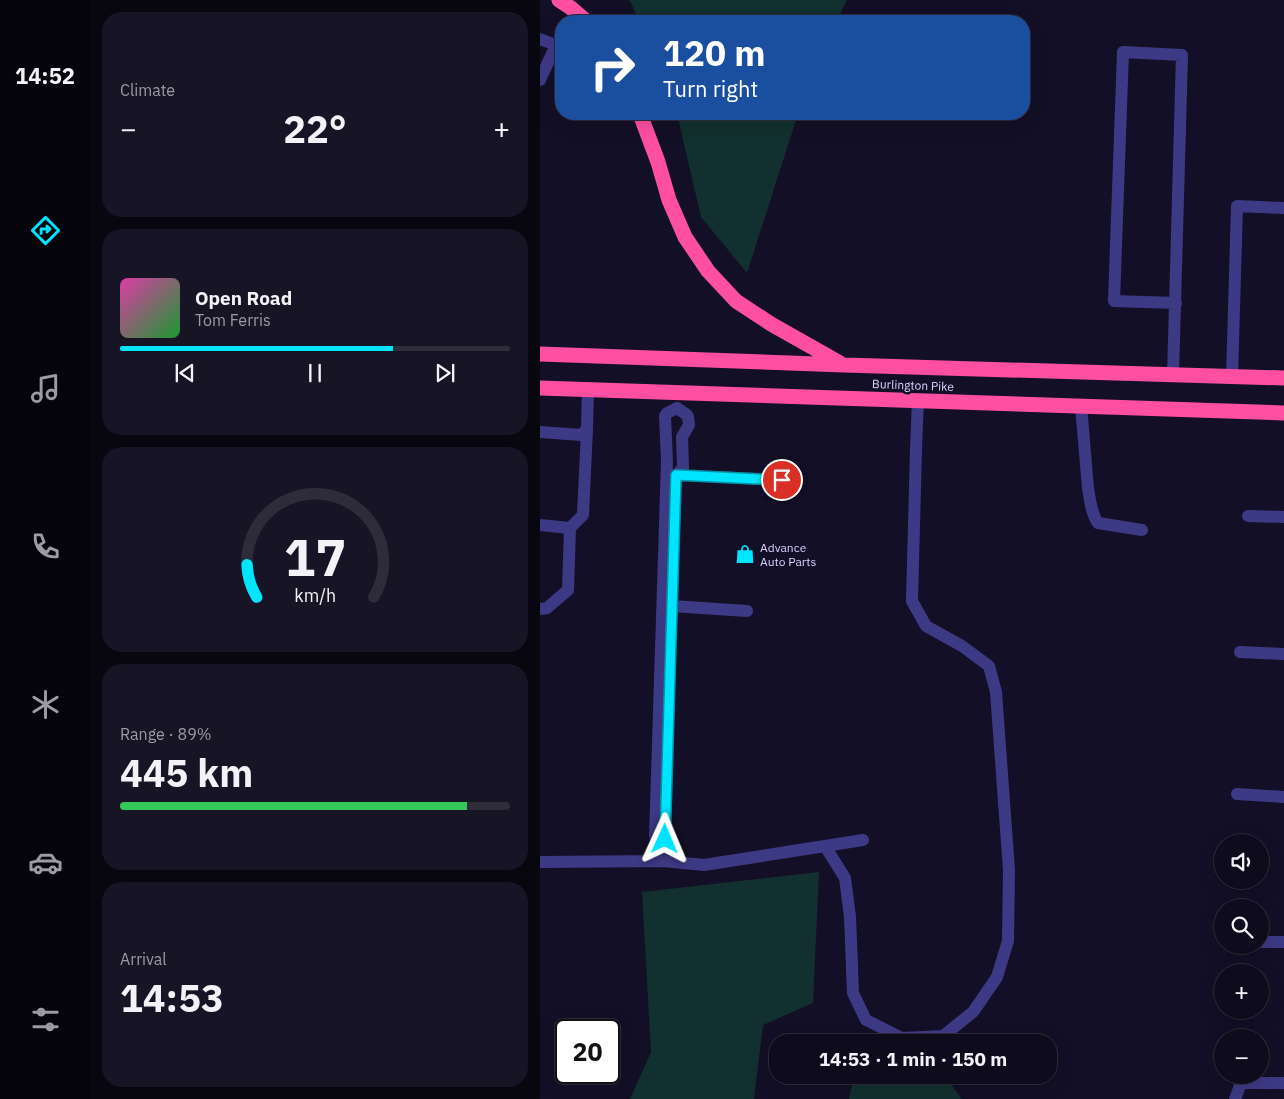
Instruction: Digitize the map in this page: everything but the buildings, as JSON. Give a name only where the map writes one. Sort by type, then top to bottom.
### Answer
[{"type":"highway","points":[[559,0],[579,15]]},
{"type":"highway","points":[[642,120],[658,162],[669,200],[685,237],[708,271],[736,301],[771,324],[844,365]]},
{"type":"highway","name":"Burlington Pike","points":[[540,354],[1174,376],[1284,378]]},
{"type":"highway","name":"Burlington Pike","points":[[540,388],[1284,413]]},
{"type":"lane","points":[[540,39],[555,45]]},
{"type":"lane","points":[[540,80],[555,47]]},
{"type":"lane","points":[[1174,376],[1176,303],[1182,55],[1123,52],[1114,301],[1176,303]]},
{"type":"lane","points":[[1232,377],[1237,206],[1284,208]]},
{"type":"lane","points":[[540,609],[547,608],[568,590],[570,528],[583,515],[588,389]]},
{"type":"lane","points":[[677,408],[678,392]]},
{"type":"lane","points":[[825,846],[844,878],[850,917],[853,993],[866,1020],[902,1038],[942,1036],[973,1012],[997,977],[1008,941],[1009,870],[996,692],[989,666],[962,646],[926,626],[912,601],[918,400]]},
{"type":"lane","points":[[1081,406],[1090,501],[1094,518],[1098,523],[1142,530]]},
{"type":"lane","points":[[659,845],[665,839],[676,475],[683,468],[682,437],[689,425],[686,414],[677,408]]},
{"type":"lane","points":[[663,861],[655,837],[667,461],[664,416],[677,408]]},
{"type":"lane","points":[[540,432],[581,435],[587,428]]},
{"type":"lane","points":[[676,475],[782,480]]},
{"type":"lane","points":[[1248,516],[1284,517]]},
{"type":"lane","points":[[540,525],[570,528]]},
{"type":"lane","points":[[672,606],[747,611]]},
{"type":"lane","points":[[1240,652],[1284,654]]},
{"type":"lane","points":[[1237,794],[1284,797]]},
{"type":"lane","points":[[540,862],[663,861],[704,864],[863,840]]},
{"type":"lane","points":[[1269,942],[1284,942]]},
{"type":"lane","points":[[1235,1099],[1241,1083],[1284,1083]]},
{"type":"green space","points":[[627,0],[847,0],[840,15],[636,15],[630,1]]},
{"type":"green space","points":[[678,120],[796,120],[747,273],[701,217]]},
{"type":"green space","points":[[819,872],[813,1003],[763,1025],[754,1099],[630,1099],[651,1052],[642,892]]},
{"type":"green space","points":[[852,1084],[951,1084],[962,1099],[849,1099]]},
{"type":"place","name":"Advance Auto Parts","points":[[745,554]]},
{"type":"route","points":[[665,839],[676,475],[782,480]]}]
